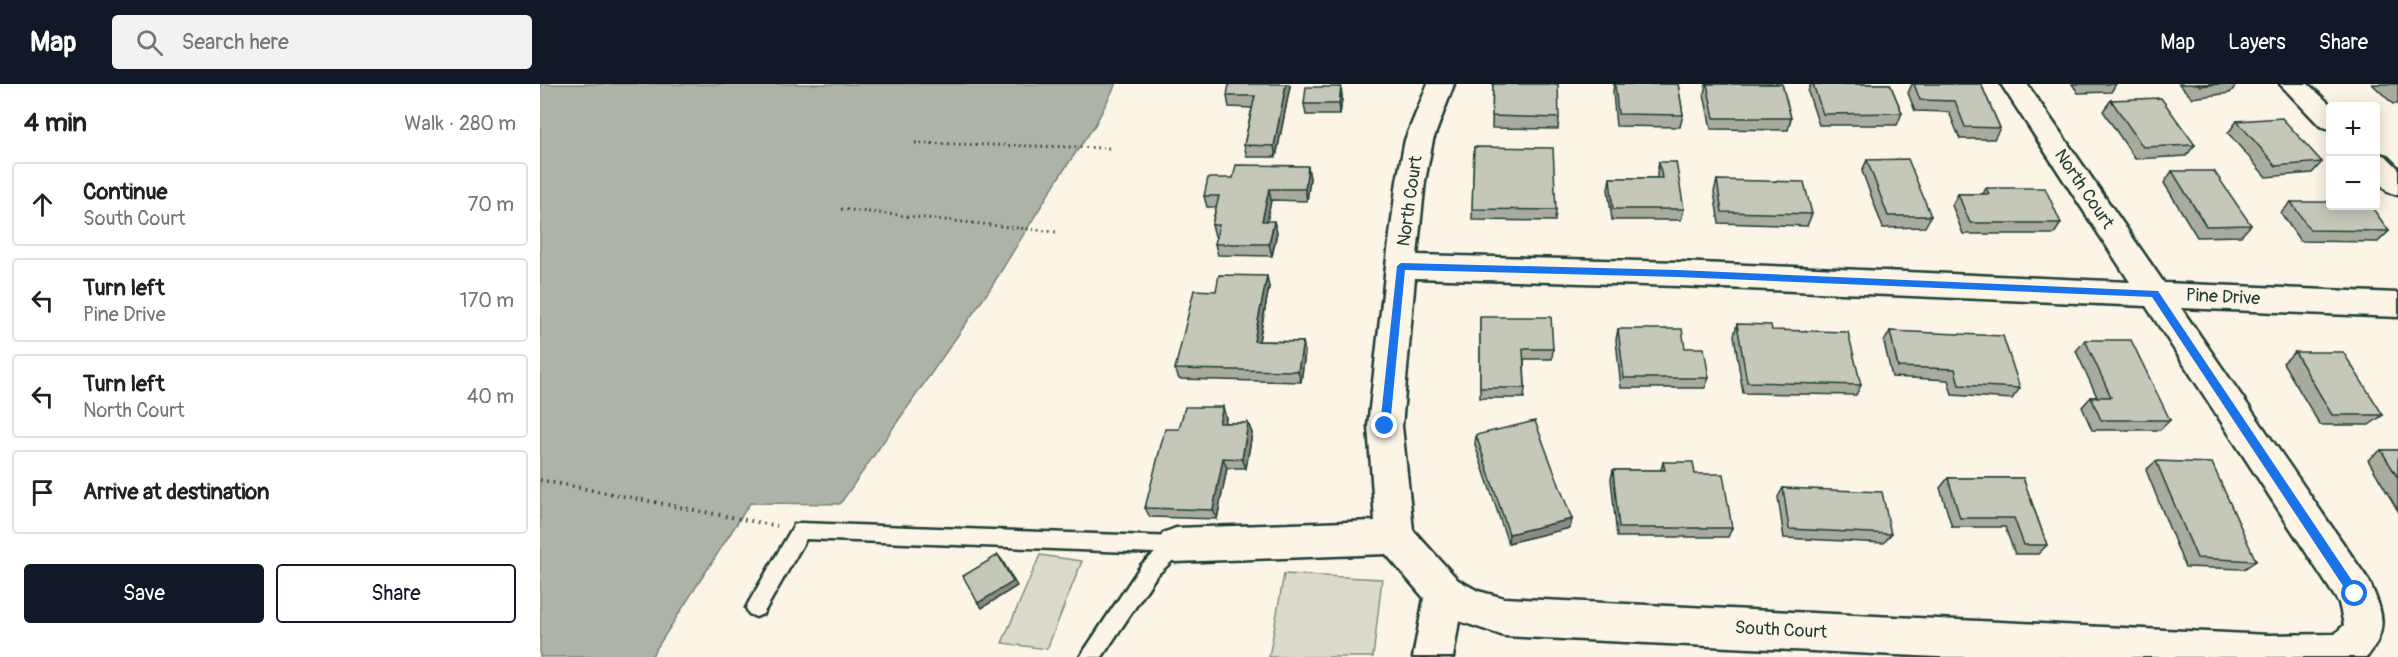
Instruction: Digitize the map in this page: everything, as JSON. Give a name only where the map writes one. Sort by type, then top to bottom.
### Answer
[{"type":"street","name":"North Court","points":[[1395,537],[1385,426],[1401,266],[1411,181],[1419,140],[1441,84]]},
{"type":"street","name":"North Court","points":[[2014,84],[2154,294]]},
{"type":"street","points":[[2293,84],[2326,115]]},
{"type":"street","points":[[2380,167],[2398,185]]},
{"type":"street","name":"Pine Drive","points":[[1401,266],[1678,274],[2398,305]]},
{"type":"street","name":"South Court","points":[[1395,537],[1444,593],[1470,607],[1504,617],[2269,654],[2344,653],[2362,635],[2364,620],[2355,594],[2154,294]]},
{"type":"street","points":[[1176,545],[1395,537]]},
{"type":"street","points":[[1433,657],[1444,593]]},
{"type":"lane","points":[[756,608],[801,531],[1176,545]]},
{"type":"lane","points":[[1090,657],[1149,570],[1176,545]]},
{"type":"path","points":[[915,143],[1108,148]]},
{"type":"path","points":[[841,209],[1056,232]]},
{"type":"path","points":[[540,480],[801,531]]},
{"type":"shaded area","points":[[540,84],[1116,84],[1095,125],[1059,177],[990,289],[840,504],[750,503],[651,657],[540,657]]},
{"type":"shaded area","points":[[1040,555],[1082,561],[1047,649],[1002,643]]},
{"type":"shaded area","points":[[1284,574],[1382,579],[1373,657],[1269,657]]},
{"type":"building","points":[[1229,84],[1286,84],[1274,146],[1244,145],[1255,96],[1227,96]]},
{"type":"building","points":[[1493,84],[1558,84],[1559,118],[1492,116]]},
{"type":"building","points":[[1615,84],[1678,84],[1683,115],[1618,114]]},
{"type":"building","points":[[1707,84],[1782,84],[1791,118],[1714,118]]},
{"type":"building","points":[[1813,84],[1890,84],[1902,113],[1823,114]]},
{"type":"building","points":[[1914,84],[1981,84],[2000,128],[1965,127],[1955,101],[1920,100]]},
{"type":"building","points":[[1306,87],[1341,87],[1339,104],[1304,104]]},
{"type":"building","points":[[2161,98],[2195,145],[2143,147],[2111,100]]},
{"type":"building","points":[[2282,118],[2322,162],[2276,166],[2237,121]]},
{"type":"building","points":[[1474,147],[1553,148],[1556,210],[1472,209]]},
{"type":"building","points":[[1908,159],[1931,216],[1888,216],[1867,160]]},
{"type":"building","points":[[1659,162],[1676,162],[1684,209],[1613,209],[1610,178],[1662,178]]},
{"type":"building","points":[[1236,165],[1308,166],[1305,189],[1269,189],[1262,221],[1274,221],[1269,244],[1215,244],[1219,225],[1212,225],[1219,196],[1204,196],[1208,178],[1233,178]]},
{"type":"building","points":[[2172,171],[2214,171],[2251,225],[2206,226]]},
{"type":"building","points":[[1717,180],[1804,182],[1812,214],[1722,212]]},
{"type":"building","points":[[1986,188],[2045,188],[2061,223],[1970,223],[1958,194],[1989,194]]},
{"type":"building","points":[[2291,202],[2326,202],[2326,210],[2374,210],[2389,231],[2310,230]]},
{"type":"building","points":[[1219,275],[1267,276],[1254,341],[1303,342],[1298,371],[1175,369],[1194,290],[1216,291]]},
{"type":"building","points":[[1480,317],[1551,317],[1553,349],[1523,349],[1525,388],[1480,388]]},
{"type":"building","points":[[1737,324],[1771,325],[1772,330],[1848,332],[1861,385],[1747,382]]},
{"type":"building","points":[[1618,329],[1682,329],[1685,348],[1704,348],[1709,378],[1624,378]]},
{"type":"building","points":[[1890,331],[2003,336],[2020,388],[1959,385],[1955,369],[1898,367]]},
{"type":"building","points":[[2085,340],[2131,340],[2170,420],[2101,420],[2091,397],[2111,397]]},
{"type":"building","points":[[2295,352],[2343,352],[2383,415],[2332,415]]},
{"type":"building","points":[[1185,407],[1223,407],[1219,423],[1248,423],[1242,459],[1223,458],[1213,510],[1145,508],[1165,429],[1179,429]]},
{"type":"building","points":[[1535,421],[1572,519],[1509,534],[1476,435]]},
{"type":"building","points":[[2381,450],[2398,450],[2398,478]]},
{"type":"building","points":[[2156,461],[2212,463],[2256,561],[2197,558]]},
{"type":"building","points":[[1663,462],[1693,462],[1695,474],[1723,474],[1732,528],[1619,528],[1613,470],[1665,470]]},
{"type":"building","points":[[1948,478],[2023,478],[2047,545],[2024,545],[2014,518],[1960,518]]},
{"type":"building","points":[[1783,488],[1882,492],[1891,534],[1789,529]]},
{"type":"building","points":[[998,555],[1013,582],[978,603],[963,576]]},
{"type":"route","points":[[1385,426],[1401,266],[1678,274],[2154,294],[2355,594]]}]
